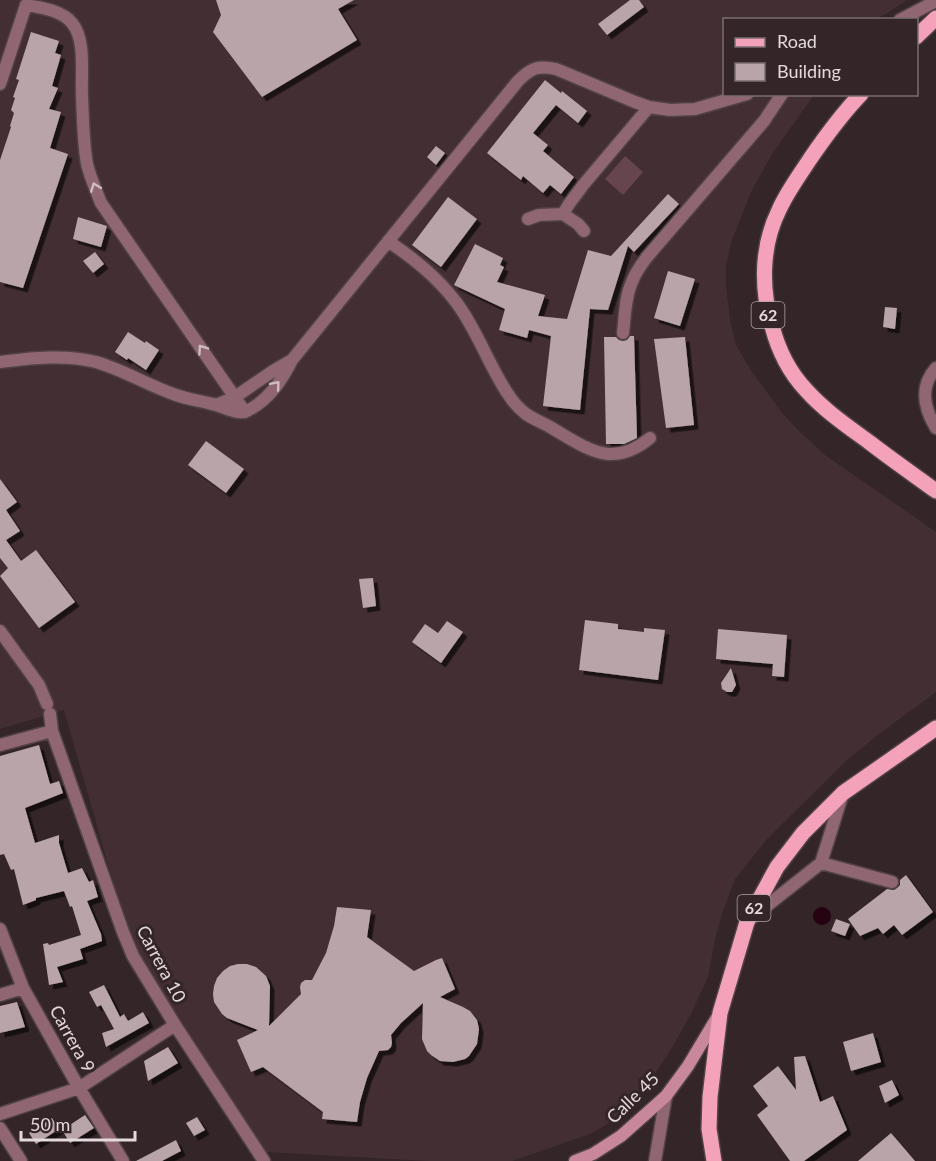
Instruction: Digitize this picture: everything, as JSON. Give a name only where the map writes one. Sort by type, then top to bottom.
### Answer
[{"type":"main road","points":[[918,35],[936,18]]},
{"type":"main road","name":"62","points":[[859,96],[821,144],[778,210],[770,233],[765,261],[764,286],[768,313],[775,339],[788,365],[804,388],[826,411],[936,491]]},
{"type":"main road","name":"62","points":[[714,1161],[709,1129],[710,1097],[720,1012],[747,921],[777,867],[803,833],[843,793],[936,728]]},
{"type":"street","points":[[904,18],[936,1]]},
{"type":"street","points":[[0,84],[26,5],[59,13],[73,23],[81,45],[81,93],[87,165],[101,203],[245,412]]},
{"type":"street","points":[[0,362],[39,358],[76,358],[96,362],[177,395],[231,411],[245,412],[282,380],[292,360],[496,107],[527,72],[536,68],[556,69],[649,107],[670,110],[694,109],[740,96]]},
{"type":"street","points":[[622,333],[628,297],[638,270],[764,121],[781,96]]},
{"type":"street","points":[[563,214],[584,184],[649,107]]},
{"type":"street","points":[[528,219],[539,215],[563,214],[584,231]]},
{"type":"street","points":[[388,241],[426,268],[455,300],[470,321],[486,355],[511,398],[526,413],[597,452],[611,454],[631,450],[650,438]]},
{"type":"street","points":[[216,405],[235,397],[292,360]]},
{"type":"street","points":[[936,368],[927,381],[924,391],[926,407],[936,428]]},
{"type":"street","name":"Carrera 10","points":[[0,630],[39,685],[49,709],[52,731],[133,956],[174,1025],[264,1161]]},
{"type":"street","points":[[0,745],[52,731]]},
{"type":"street","points":[[747,921],[820,863],[843,793]]},
{"type":"street","points":[[820,863],[892,882]]},
{"type":"street","name":"Carrera 9","points":[[0,929],[23,988],[123,1161]]},
{"type":"street","points":[[0,995],[23,988]]},
{"type":"street","name":"Calle 45","points":[[575,1161],[593,1154],[621,1136],[666,1096],[688,1066],[720,1012]]},
{"type":"street","points":[[0,1114],[79,1088],[174,1025]]},
{"type":"street","points":[[656,1161],[666,1096]]},
{"type":"street","points":[[0,1128],[21,1161]]},
{"type":"shaded area","points":[[0,0],[907,0],[877,18],[723,18],[723,96],[813,96],[772,154],[751,192],[732,240],[726,265],[726,285],[730,320],[736,345],[752,372],[783,414],[825,455],[936,532],[936,692],[846,761],[768,838],[735,879],[716,935],[708,977],[691,1014],[654,1075],[609,1123],[590,1134],[512,1161],[428,1161],[266,1152],[259,1147],[156,988],[128,935],[64,710],[0,729]]},
{"type":"shaded area","points":[[625,156],[643,172],[623,195],[605,179]]},
{"type":"shaded area","points":[[818,907],[826,907],[831,912],[829,923],[818,925],[813,920],[813,912]]},
{"type":"building","points":[[216,0],[354,0],[338,9],[357,40],[262,97],[213,32],[221,15]]},
{"type":"building","points":[[630,0],[639,0],[644,7],[607,35],[598,24]]},
{"type":"building","points":[[31,32],[59,41],[55,53],[61,55],[52,86],[58,88],[49,109],[61,112],[50,148],[68,154],[23,288],[0,282],[0,160],[14,113],[11,110],[19,80],[16,79]]},
{"type":"building","points":[[545,80],[587,111],[578,123],[556,105],[533,133],[548,145],[543,151],[574,177],[561,194],[550,185],[543,193],[523,176],[521,180],[487,153]]},
{"type":"building","points":[[436,146],[445,153],[436,165],[427,157]]},
{"type":"building","points":[[668,194],[679,204],[634,252],[628,246],[608,310],[590,309],[580,410],[543,406],[551,336],[529,330],[527,338],[499,330],[505,309],[454,285],[475,244],[503,258],[500,265],[504,267],[497,282],[545,295],[538,316],[567,319],[588,250],[611,256]]},
{"type":"building","points":[[448,197],[477,219],[441,267],[412,245]]},
{"type":"building","points":[[78,217],[107,226],[101,247],[73,239]]},
{"type":"building","points":[[95,252],[104,264],[93,273],[83,261]]},
{"type":"building","points":[[668,271],[695,279],[680,326],[654,318]]},
{"type":"building","points":[[885,307],[897,308],[895,329],[883,327]]},
{"type":"building","points":[[128,332],[159,350],[146,370],[115,352]]},
{"type":"building","points":[[634,336],[637,438],[624,444],[606,444],[604,337],[616,337],[623,341]]},
{"type":"building","points":[[685,337],[694,425],[666,428],[654,339]]},
{"type":"building","points":[[206,441],[244,469],[226,493],[188,465]]},
{"type":"building","points":[[0,479],[17,502],[6,510],[20,531],[6,540],[21,561],[36,550],[75,602],[39,628],[0,576],[8,568],[0,558]]},
{"type":"building","points":[[373,578],[376,606],[363,608],[359,579]]},
{"type":"building","points":[[585,620],[618,624],[618,629],[644,632],[644,628],[665,630],[658,680],[579,670]]},
{"type":"building","points":[[447,621],[463,632],[441,663],[412,642],[425,624],[438,633]]},
{"type":"building","points":[[718,629],[787,635],[784,677],[772,676],[773,664],[716,659]]},
{"type":"building","points":[[731,668],[736,685],[732,692],[727,692],[722,689],[721,683]]},
{"type":"building","points":[[39,745],[50,784],[59,781],[63,793],[25,808],[35,843],[59,835],[59,843],[68,873],[82,868],[89,882],[93,880],[98,897],[87,901],[102,941],[80,949],[83,959],[57,967],[63,982],[49,985],[43,944],[48,943],[49,945],[81,935],[72,906],[70,907],[64,891],[36,898],[23,905],[14,869],[11,870],[4,854],[0,855],[0,756]]},
{"type":"building","points":[[906,875],[933,912],[902,935],[894,925],[883,934],[878,928],[860,936],[848,919],[887,889],[897,888],[900,880]]},
{"type":"building","points":[[337,907],[371,910],[367,937],[414,971],[442,958],[455,989],[440,997],[470,1011],[477,1020],[479,1029],[477,1044],[469,1056],[453,1062],[440,1061],[427,1051],[422,1039],[423,1003],[391,1035],[391,1047],[388,1050],[379,1051],[367,1078],[357,1122],[322,1119],[323,1112],[263,1067],[251,1072],[237,1040],[258,1030],[222,1014],[214,1002],[213,994],[217,978],[230,966],[247,964],[256,967],[266,976],[270,986],[269,1026],[301,994],[301,983],[305,980],[312,980],[326,953]]},
{"type":"building","points":[[836,919],[850,924],[845,936],[831,931]]},
{"type":"building","points":[[104,985],[120,1017],[124,1014],[128,1021],[143,1012],[149,1023],[106,1047],[102,1033],[114,1029],[101,1005],[97,1007],[89,992]]},
{"type":"building","points":[[17,1002],[25,1027],[0,1033],[0,1006]]},
{"type":"building","points":[[873,1033],[881,1062],[851,1071],[843,1042]]},
{"type":"building","points":[[168,1047],[178,1063],[148,1081],[144,1061]]},
{"type":"building","points":[[805,1056],[820,1102],[833,1096],[847,1130],[804,1161],[790,1161],[757,1115],[768,1106],[753,1086],[778,1066],[796,1090],[794,1057]]},
{"type":"building","points":[[892,1080],[899,1095],[885,1103],[879,1086]]},
{"type":"building","points":[[85,1115],[94,1128],[70,1143],[62,1130]]},
{"type":"building","points":[[197,1117],[205,1130],[194,1136],[186,1123]]},
{"type":"building","points":[[52,1118],[59,1129],[36,1144],[29,1133]]},
{"type":"building","points":[[891,1133],[915,1161],[858,1161]]},
{"type":"building","points":[[176,1140],[181,1151],[162,1161],[136,1161]]}]
